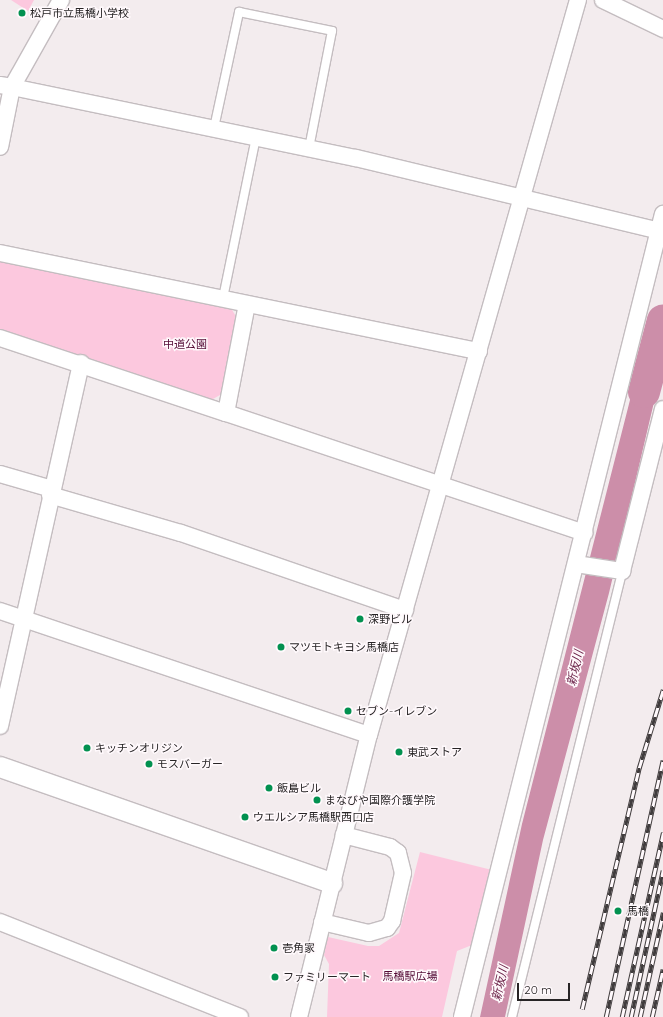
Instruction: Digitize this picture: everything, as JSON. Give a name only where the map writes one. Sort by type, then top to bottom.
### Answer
[{"type":"street","points":[[0,147],[6,86],[61,0]]},
{"type":"street","points":[[299,1017],[369,735],[578,0]]},
{"type":"street","points":[[603,0],[663,30]]},
{"type":"street","points":[[6,86],[309,148],[659,231]]},
{"type":"street","points":[[462,1017],[663,214]]},
{"type":"street","points":[[0,253],[479,351]]},
{"type":"street","points":[[226,412],[248,304]]},
{"type":"street","points":[[0,338],[81,363],[584,533]]},
{"type":"street","points":[[0,726],[81,363]]},
{"type":"street","points":[[576,564],[622,571],[663,409]]},
{"type":"street","points":[[0,474],[405,610]]},
{"type":"street","points":[[0,611],[369,735]]},
{"type":"street","points":[[0,767],[332,883]]},
{"type":"street","points":[[322,922],[369,933],[387,928],[392,920],[403,873],[398,854],[390,847],[344,834]]},
{"type":"street","points":[[0,922],[240,1017]]},
{"type":"lane","points":[[214,128],[239,12],[332,31],[309,148]]},
{"type":"lane","points":[[223,298],[256,137]]},
{"type":"lane","points":[[512,1017],[622,571]]},
{"type":"green space","points":[[11,0],[34,0],[28,11]]},
{"type":"green space","name":"中道公園","points":[[0,260],[231,308],[238,320],[222,394],[211,400],[0,329]]},
{"type":"green space","name":"馬橋駅広場","points":[[420,852],[492,870],[472,945],[457,951],[442,1017],[327,1017],[329,964],[324,955],[328,937],[368,946],[379,946],[399,933]]},
{"type":"water","points":[[644,345],[663,353],[663,364],[609,593],[543,840],[505,1017],[480,1017],[522,824]]},
{"type":"waterway","name":"新坂川","points":[[644,392],[663,320]]},
{"type":"railway","points":[[582,1009],[639,768],[663,690]]},
{"type":"railway","points":[[606,1017],[663,760]]},
{"type":"railway","points":[[622,1017],[663,833]]},
{"type":"railway","points":[[631,1017],[663,870]]},
{"type":"railway","points":[[640,1017],[663,913]]},
{"type":"railway","points":[[652,1017],[663,969]]},
{"type":"place","name":"松戸市立馬橋小学校","points":[[22,13]]},
{"type":"place","name":"深野ビル","points":[[360,619]]},
{"type":"place","name":"マツモトキヨシ馬橋店","points":[[281,647]]},
{"type":"place","name":"セブン-イレブン","points":[[348,711]]},
{"type":"place","name":"キッチンオリジン","points":[[87,748]]},
{"type":"place","name":"東武ストア","points":[[399,752]]},
{"type":"place","name":"モスバーガー","points":[[149,764]]},
{"type":"place","name":"飯島ビル","points":[[269,788]]},
{"type":"place","name":"まなびや国際介護学院","points":[[317,800]]},
{"type":"place","name":"ウエルシア馬橋駅西口店","points":[[245,817]]},
{"type":"place","name":"馬橋","points":[[618,911]]},
{"type":"place","name":"壱角家","points":[[274,948]]},
{"type":"place","name":"ファミリーマート","points":[[275,977]]}]
